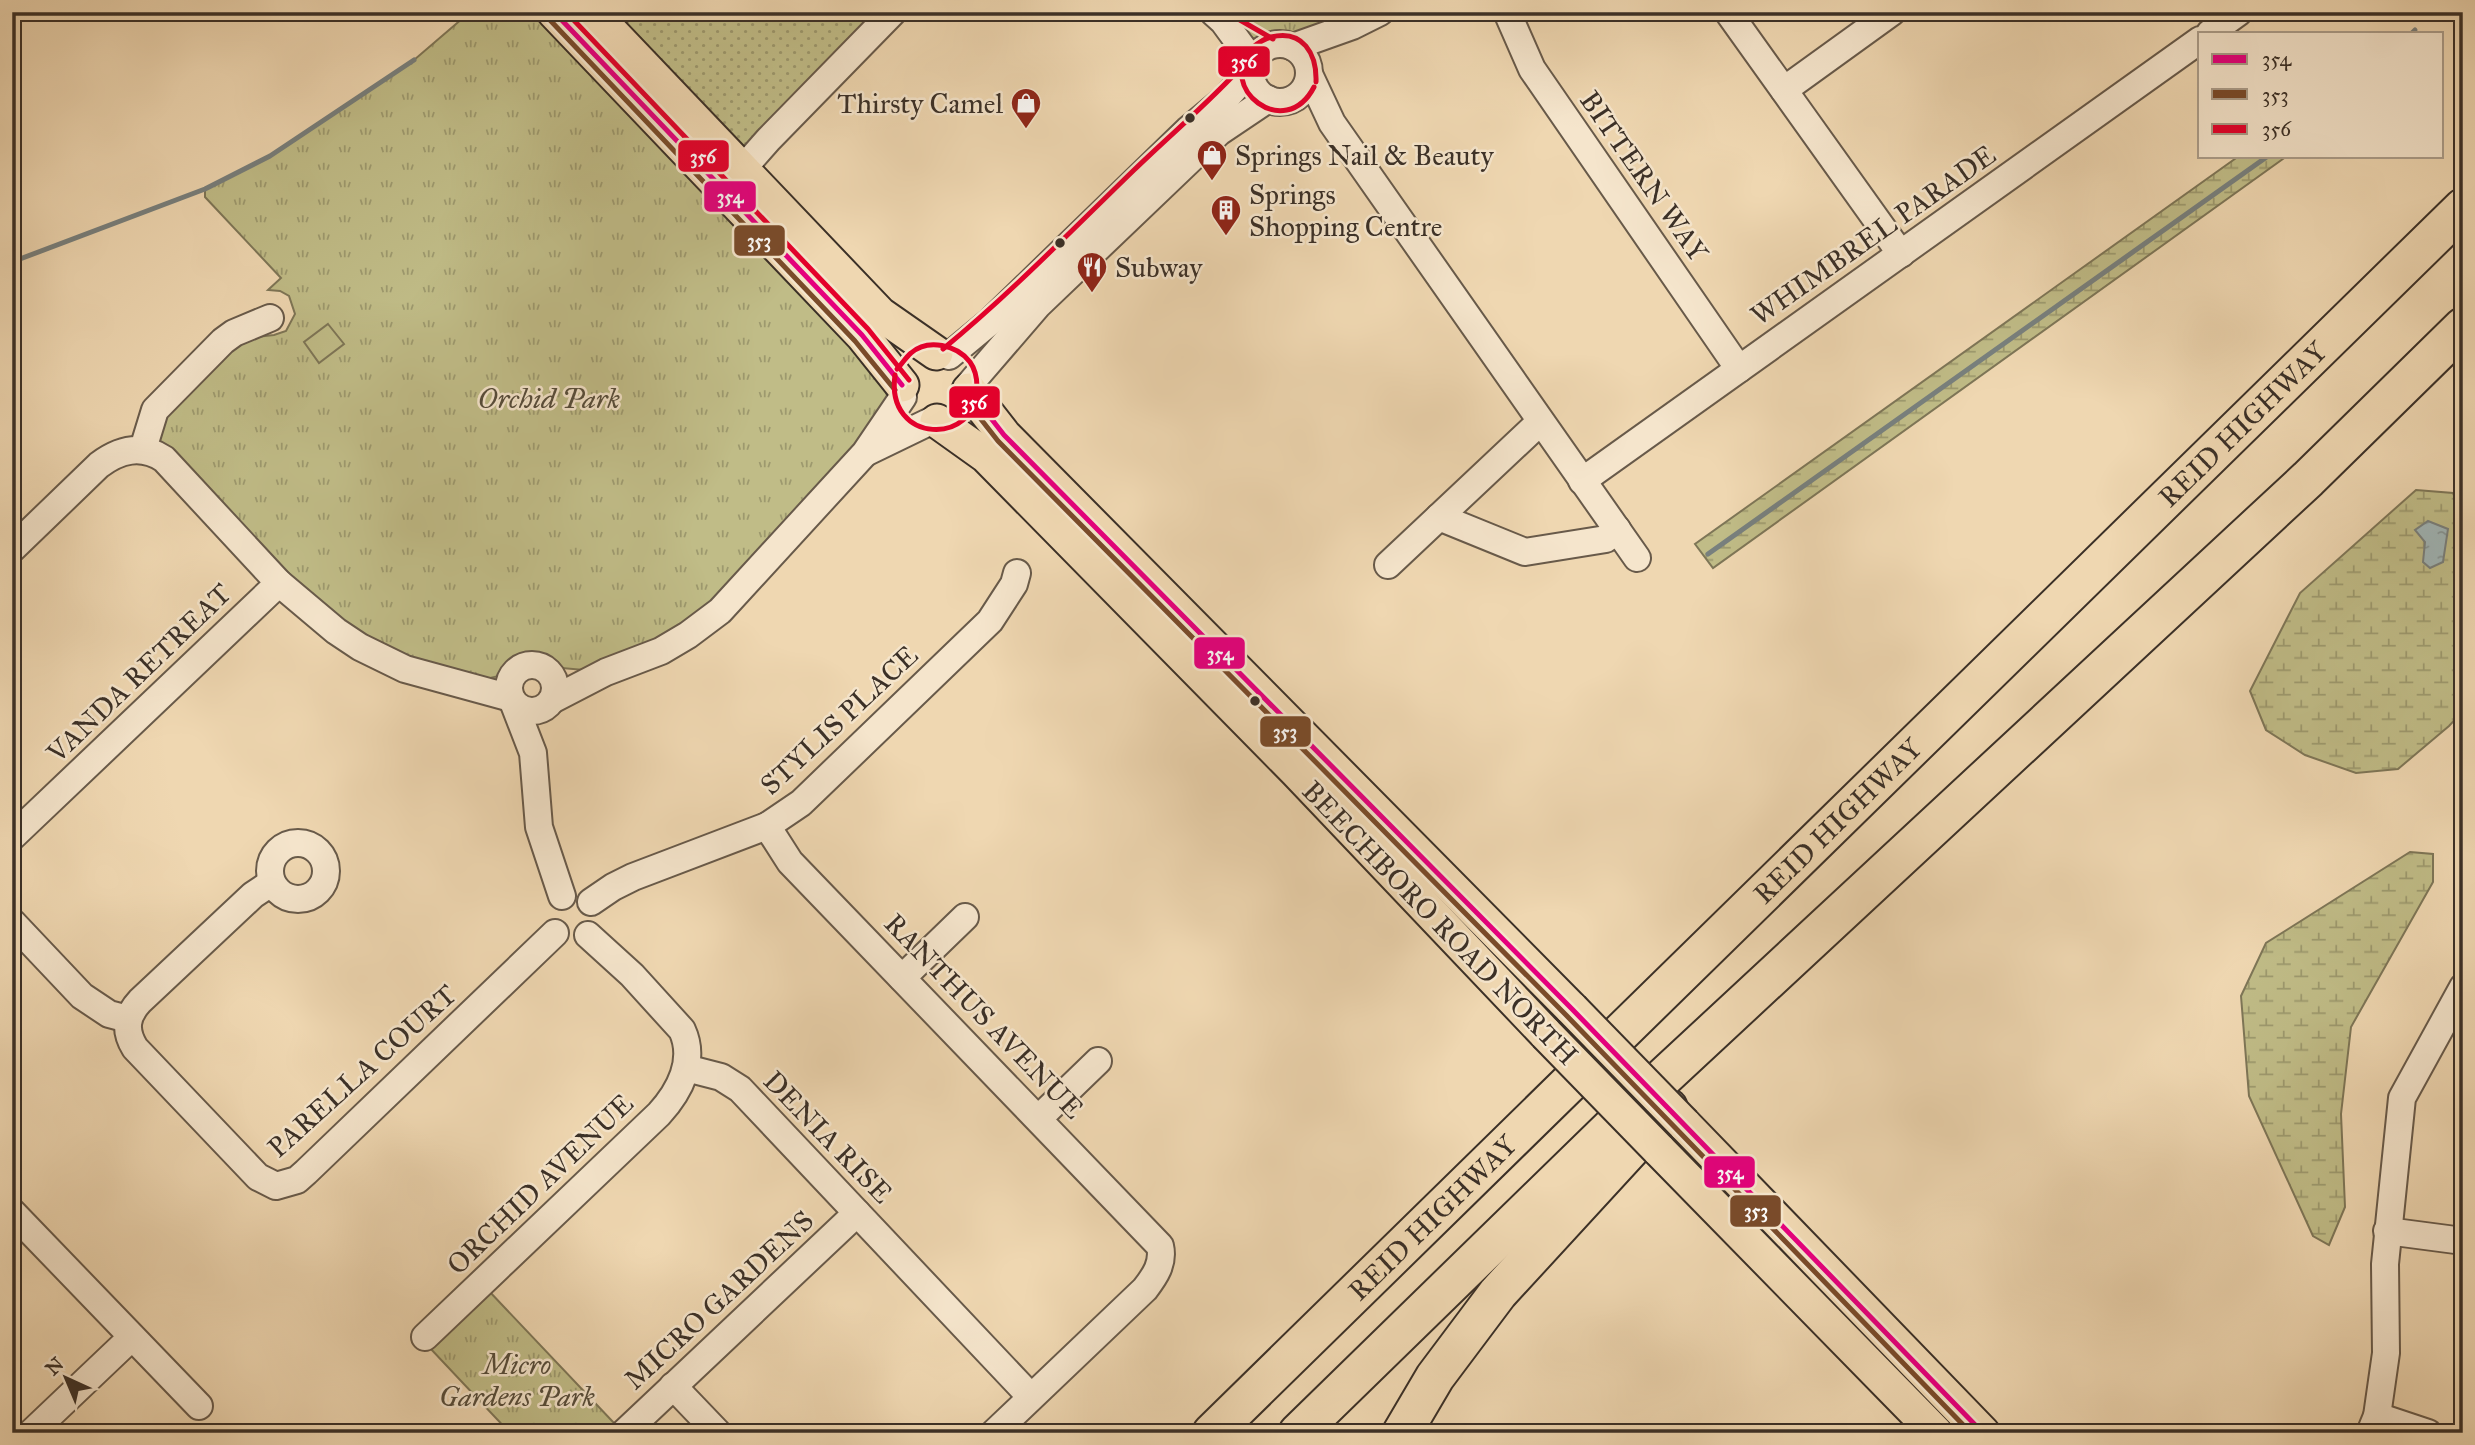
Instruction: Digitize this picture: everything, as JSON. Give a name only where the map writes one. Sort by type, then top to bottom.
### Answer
[{"type":"highway","name":"REID HIGHWAY","points":[[1212,1433],[2463,208]]},
{"type":"highway","points":[[1297,1433],[1652,1088],[2308,478],[2463,327]]},
{"type":"highway","points":[[1402,1433],[1436,1377],[1498,1293],[1783,984],[2034,732],[2168,608]]},
{"type":"highway","points":[[1182,1433],[1477,1175]]},
{"type":"main road","points":[[554,12],[733,180],[880,314],[963,368],[969,388],[962,408],[946,419],[934,421],[914,413],[902,391],[862,335],[733,180],[592,12]]},
{"type":"main road","points":[[902,391],[904,375],[916,359],[942,355]]},
{"type":"main road","name":"BEECHBORO ROAD NORTH","points":[[969,388],[1004,435],[1573,1009],[1983,1433]]},
{"type":"main road","name":"BEECHBORO ROAD NORTH","points":[[934,421],[986,456],[1296,771],[1546,1034],[1936,1433]]},
{"type":"street","points":[[733,180],[892,12]]},
{"type":"street","points":[[942,355],[998,315],[1188,130],[1225,99],[1281,61],[1380,12]]},
{"type":"street","name":"BITTERN WAY","points":[[1507,12],[1532,69],[1739,369]]},
{"type":"street","points":[[1728,12],[1901,254]]},
{"type":"street","points":[[1784,90],[1892,12]]},
{"type":"street","points":[[2211,32],[2239,12]]},
{"type":"street","points":[[1218,17],[1281,61],[1332,123],[1637,558]]},
{"type":"street","name":"WHIMBREL PARADE","points":[[1582,481],[2198,41]]},
{"type":"street","points":[[1281,61],[1254,87],[1277,100],[1332,123]]},
{"type":"street","points":[[969,388],[1038,305],[1219,132],[1277,100],[1303,91],[1281,61]]},
{"type":"street","points":[[998,315],[1023,305],[1038,305]]},
{"type":"street","points":[[143,449],[155,410],[165,398],[223,341],[270,318]]},
{"type":"street","points":[[12,549],[99,465],[111,456],[143,449],[164,459],[279,583],[318,618],[379,657],[422,676],[465,684],[512,701],[519,708],[532,712],[606,673],[661,651],[720,611],[865,453],[902,391]]},
{"type":"street","points":[[865,453],[934,421]]},
{"type":"street","points":[[1388,565],[1541,422]]},
{"type":"street","points":[[1438,517],[1525,552],[1606,539],[1617,529]]},
{"type":"street","name":"STYLIS PLACE","points":[[592,902],[633,877],[767,826],[801,803],[990,621],[1014,584],[1017,573]]},
{"type":"street","name":"VANDA RETREAT","points":[[12,837],[279,583]]},
{"type":"street","points":[[465,684],[515,672],[528,665],[606,673]]},
{"type":"street","points":[[533,753],[555,685],[553,678],[543,667]]},
{"type":"street","points":[[515,672],[509,685],[512,701],[533,753],[539,827],[562,895]]},
{"type":"street","name":"RANTHUS AVENUE","points":[[767,826],[790,863],[1160,1246],[1160,1265],[1146,1289],[1031,1397]]},
{"type":"street","points":[[12,922],[82,996],[99,1009],[128,1019],[131,1010],[140,1001],[253,895],[271,883]]},
{"type":"street","points":[[578,893],[592,902],[596,915],[593,929],[588,935],[571,940],[555,933],[549,920],[550,912],[562,895],[578,893]]},
{"type":"street","points":[[902,978],[965,917]]},
{"type":"street","name":"PARELLA COURT","points":[[128,1019],[128,1037],[135,1048],[258,1177],[276,1186],[297,1180],[306,1172],[555,933]]},
{"type":"street","points":[[588,935],[632,975],[676,1021],[687,1040],[686,1068]]},
{"type":"street","points":[[2428,1433],[2374,1424],[2386,1353],[2385,1264],[2402,1098],[2463,987]]},
{"type":"street","points":[[1039,1118],[1098,1061]]},
{"type":"street","name":"DENIA RISE","points":[[686,1068],[721,1077],[740,1089],[1031,1397]]},
{"type":"street","name":"ORCHID AVENUE","points":[[425,1337],[659,1114],[679,1087],[686,1068]]},
{"type":"street","points":[[12,1212],[200,1406]]},
{"type":"street","name":"MICRO GARDENS","points":[[624,1433],[857,1213]]},
{"type":"street","points":[[2388,1231],[2463,1241]]},
{"type":"street","points":[[32,1433],[132,1337]]},
{"type":"street","points":[[673,1386],[718,1433]]},
{"type":"street","points":[[994,1433],[1031,1397]]},
{"type":"green space","name":"Orchid Park","points":[[470,12],[554,12],[903,397],[720,611],[606,672],[529,665],[515,672],[465,684],[360,647],[164,459],[148,426],[223,341],[286,331],[295,314],[289,296],[280,291],[268,290],[281,278],[205,197],[205,189],[270,156],[414,60]]},
{"type":"green space","points":[[638,12],[893,12],[742,168],[614,35]]},
{"type":"green space","points":[[1213,12],[1380,12],[1284,45],[1269,47],[1223,21]]},
{"type":"green space","points":[[2236,158],[2284,158],[1713,568],[1695,544]]},
{"type":"green space","points":[[328,324],[344,344],[319,363],[304,342]]},
{"type":"green space","points":[[2416,490],[2453,493],[2463,516],[2463,711],[2398,769],[2356,773],[2305,755],[2266,730],[2250,691],[2300,593]]},
{"type":"green space","points":[[2410,852],[2433,854],[2433,882],[2351,1027],[2341,1114],[2345,1207],[2329,1245],[2313,1236],[2249,1096],[2241,996],[2266,943]]},
{"type":"green space","name":"Micro Gardens Park","points":[[488,1290],[614,1423],[603,1433],[510,1433],[429,1347]]},
{"type":"water","points":[[2428,521],[2448,529],[2443,562],[2430,568],[2423,562],[2425,542],[2415,530]]},
{"type":"waterway","points":[[634,16],[638,12]]},
{"type":"waterway","points":[[12,262],[205,189],[270,156],[414,60]]},
{"type":"waterway","points":[[1708,554],[2265,158]]},
{"type":"transit line","name":"354","points":[[554,12],[862,335],[902,385]]},
{"type":"transit line","name":"356","points":[[566,12],[868,329],[909,380]]},
{"type":"transit line","name":"356","points":[[1226,12],[1273,39]]},
{"type":"transit line","name":"353","points":[[548,18],[855,341],[895,390]]},
{"type":"transit line","name":"356","points":[[1314,87],[1301,103],[1287,110],[1272,110],[1258,103],[1248,92],[1242,78],[1243,63],[1252,48],[1263,40],[1282,35],[1292,37],[1300,40],[1311,53],[1316,82]]},
{"type":"transit line","name":"356","points":[[943,349],[1016,284],[1245,63]]},
{"type":"transit line","name":"356","points":[[895,375],[896,398],[904,415],[917,425],[933,429],[949,428],[963,420],[973,406],[977,387],[975,374],[970,362],[958,351],[934,345],[918,348],[897,369]]},
{"type":"transit line","name":"354","points":[[969,390],[1004,435],[1572,1009],[1983,1433]]},
{"type":"transit line","name":"353","points":[[962,395],[998,441],[1566,1015],[1971,1433]]},
{"type":"place","name":"Thirsty Camel","points":[[1026,130]]},
{"type":"place","name":"Springs Nail & Beauty","points":[[1212,182]]},
{"type":"place","name":"Springs Shopping Centre","points":[[1226,237]]},
{"type":"place","name":"Subway","points":[[1092,294]]}]
